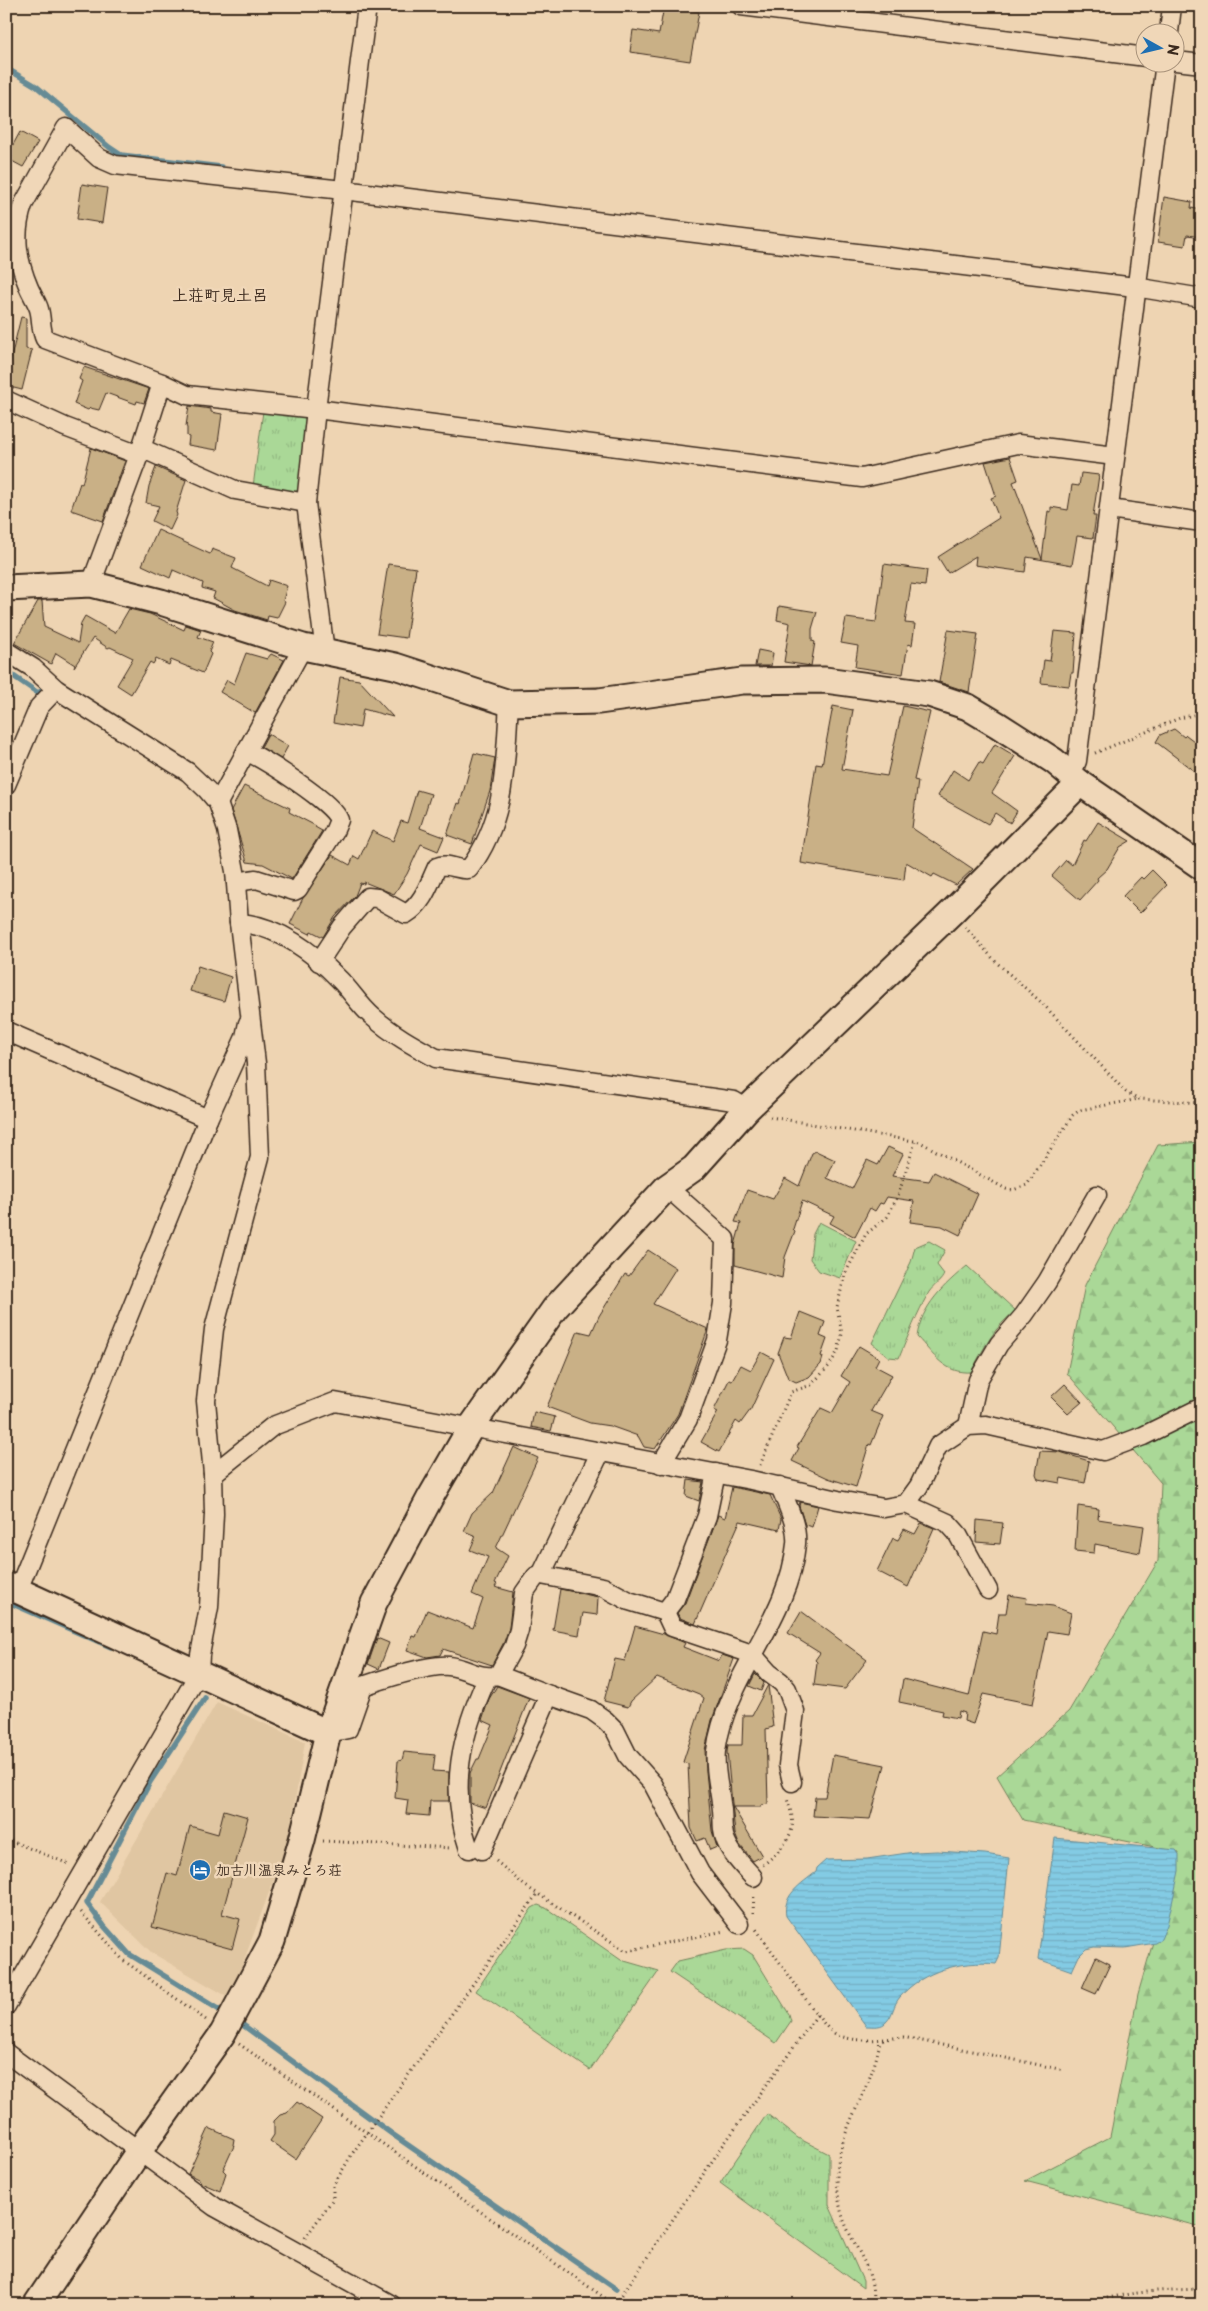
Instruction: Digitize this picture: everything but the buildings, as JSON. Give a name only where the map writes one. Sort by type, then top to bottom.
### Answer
[{"type":"street","points":[[218,803],[246,751],[314,649],[306,503],[343,190],[368,6]]},
{"type":"street","points":[[741,6],[1136,56]]},
{"type":"street","points":[[1170,22],[1172,6]]},
{"type":"street","points":[[1186,62],[1202,64]]},
{"type":"street","points":[[36,2305],[139,2151],[223,2033],[272,1941],[302,1840],[328,1733],[374,1603],[430,1498],[471,1427],[555,1308],[666,1187],[694,1168],[747,1109],[952,912],[1076,773],[1164,72]]},
{"type":"street","points":[[1115,456],[1018,444],[862,478],[316,409],[187,395],[162,383],[45,339],[39,308],[28,287],[19,257],[16,232],[23,205],[66,128],[99,158],[115,165],[343,190],[1136,287],[1202,298]]},
{"type":"street","points":[[91,584],[140,452],[162,383]]},
{"type":"street","points":[[6,400],[65,427],[140,452],[235,490],[306,503]]},
{"type":"street","points":[[1109,509],[1202,522]]},
{"type":"street","points":[[6,588],[91,584],[161,602],[314,649],[395,666],[509,703],[599,701],[742,681],[825,680],[929,694],[968,707],[1076,773],[1202,867]]},
{"type":"street","points":[[6,650],[33,668],[56,689],[188,772],[218,803],[227,830],[236,882],[256,1062],[260,1156],[214,1329],[206,1401],[213,1474],[214,1514],[209,1607],[200,1655],[199,1673],[70,1899],[6,2006]]},
{"type":"street","points":[[6,785],[38,707],[56,689]]},
{"type":"street","points":[[319,962],[342,927],[368,897],[377,898],[406,914],[414,909],[425,894],[437,867],[442,865],[462,870],[469,869],[477,858],[493,825],[502,800],[509,703]]},
{"type":"street","points":[[236,882],[256,879],[294,891],[298,888],[334,832],[339,820],[333,811],[298,783],[246,751]]},
{"type":"street","points":[[239,922],[255,924],[278,934],[319,962],[339,979],[372,1016],[403,1041],[436,1058],[734,1101],[747,1109]]},
{"type":"street","points":[[250,1017],[245,1037],[208,1119],[12,1588],[328,1733],[348,1729],[363,1686],[395,1675],[440,1666],[451,1666],[492,1676],[591,1710],[615,1730],[628,1756],[653,1784],[700,1873],[746,1924]]},
{"type":"street","points":[[6,1031],[208,1119]]},
{"type":"street","points":[[661,1464],[688,1419],[717,1340],[721,1319],[725,1239],[666,1187]]},
{"type":"street","points":[[968,1426],[978,1380],[999,1344],[1024,1315],[1047,1282],[1097,1195]]},
{"type":"street","points":[[213,1474],[272,1426],[335,1402],[600,1453],[716,1473],[838,1500],[884,1508],[906,1504],[948,1522],[957,1533],[988,1590]]},
{"type":"street","points":[[906,1504],[919,1486],[938,1446],[968,1426],[986,1425],[1103,1451],[1143,1436],[1202,1407]]},
{"type":"street","points":[[541,1575],[600,1453]]},
{"type":"street","points":[[664,1612],[675,1599],[707,1516],[716,1473]]},
{"type":"street","points":[[753,1877],[738,1861],[724,1836],[716,1771],[716,1752],[722,1722],[735,1686],[779,1607],[797,1542],[794,1526],[780,1486]]},
{"type":"street","points":[[476,1849],[458,1808],[464,1737],[471,1713],[492,1676],[514,1646],[519,1630],[524,1593],[536,1576],[541,1575],[603,1587],[629,1601],[664,1612],[672,1627],[752,1654],[786,1689],[796,1711],[788,1765],[792,1782]]},
{"type":"street","points":[[476,1849],[550,1695]]},
{"type":"street","points":[[6,2053],[215,2207],[392,2305]]},
{"type":"path","points":[[1076,773],[1180,718],[1202,713]]},
{"type":"path","points":[[952,912],[997,963],[1042,1002],[1126,1092],[1139,1099]]},
{"type":"path","points":[[747,1109],[769,1117],[915,1142],[1006,1189],[1019,1189],[1026,1185],[1073,1115],[1080,1110],[1139,1099],[1202,1103]]},
{"type":"path","points":[[751,1480],[766,1454],[791,1392],[811,1385],[829,1366],[838,1351],[842,1340],[837,1307],[845,1274],[866,1234],[887,1217],[898,1196],[915,1142]]},
{"type":"path","points":[[792,1782],[786,1791],[793,1818],[790,1836],[753,1877],[746,1924],[817,2014],[836,2034],[880,2040],[903,2037],[1064,2070]]},
{"type":"path","points":[[6,1839],[86,1871]]},
{"type":"path","points":[[302,1840],[476,1849],[537,1894],[626,1951],[723,1932],[746,1924]]},
{"type":"path","points":[[296,2252],[333,2199],[333,2186],[352,2154],[537,1894]]},
{"type":"path","points":[[70,1899],[123,1960],[367,2134],[615,2305],[719,2151],[817,2014]]},
{"type":"path","points":[[872,2305],[874,2294],[872,2278],[844,2222],[837,2174],[840,2149],[876,2063],[880,2040]]},
{"type":"path","points":[[1083,2305],[1150,2290],[1202,2289]]},
{"type":"shaded area","points":[[217,1702],[305,1742],[288,1841],[230,1998],[152,1953],[100,1902]]},
{"type":"green space","points":[[263,411],[306,416],[309,420],[300,488],[293,494],[253,487]]},
{"type":"green space","points":[[1202,1142],[1202,2227],[1025,2181],[1110,2137],[1138,1994],[1179,1852],[1023,1820],[997,1776],[1069,1711],[1158,1561],[1161,1483],[1067,1373],[1085,1285],[1158,1145]]},
{"type":"green space","points":[[819,1222],[856,1241],[840,1278],[819,1271],[810,1259],[813,1234]]},
{"type":"green space","points":[[929,1241],[945,1250],[937,1265],[944,1274],[942,1279],[929,1292],[899,1358],[889,1357],[872,1343],[911,1262],[915,1247]]},
{"type":"green space","points":[[967,1266],[1016,1311],[995,1331],[971,1372],[962,1372],[947,1367],[917,1337],[923,1315],[935,1297]]},
{"type":"green space","points":[[538,1905],[546,1908],[621,1960],[659,1971],[590,2070],[476,1991],[532,1908]]},
{"type":"green space","points":[[744,1949],[753,1955],[789,2014],[791,2021],[776,2043],[670,1972],[678,1961],[726,1950]]},
{"type":"green space","points":[[767,2114],[798,2138],[829,2154],[829,2205],[863,2281],[863,2288],[720,2183]]},
{"type":"water","points":[[1055,1838],[1176,1850],[1179,1854],[1179,1871],[1167,1925],[1161,1939],[1155,1943],[1125,1948],[1094,1947],[1086,1949],[1079,1956],[1072,1971],[1038,1959]]},
{"type":"water","points":[[937,1851],[985,1854],[1009,1858],[999,1958],[996,1964],[983,1963],[956,1966],[931,1974],[909,1988],[900,1997],[891,2016],[883,2025],[866,2026],[786,1916],[787,1902],[794,1891],[816,1872],[817,1868],[826,1860],[867,1859],[914,1852]]},
{"type":"waterway","points":[[6,68],[36,86],[121,155],[221,167]]},
{"type":"waterway","points":[[6,671],[38,693],[46,688]]},
{"type":"waterway","points":[[6,1601],[111,1647]]},
{"type":"waterway","points":[[205,1698],[150,1782],[87,1903],[129,1954],[226,2014]]},
{"type":"waterway","points":[[236,2020],[392,2134],[616,2289]]},
{"type":"waterway","points":[[631,2300],[636,2305]]},
{"type":"place","name":"加古川温泉みとろ荘","points":[[200,1870]]},
{"type":"district","name":"上荘町見土呂","points":[[220,295]]}]
